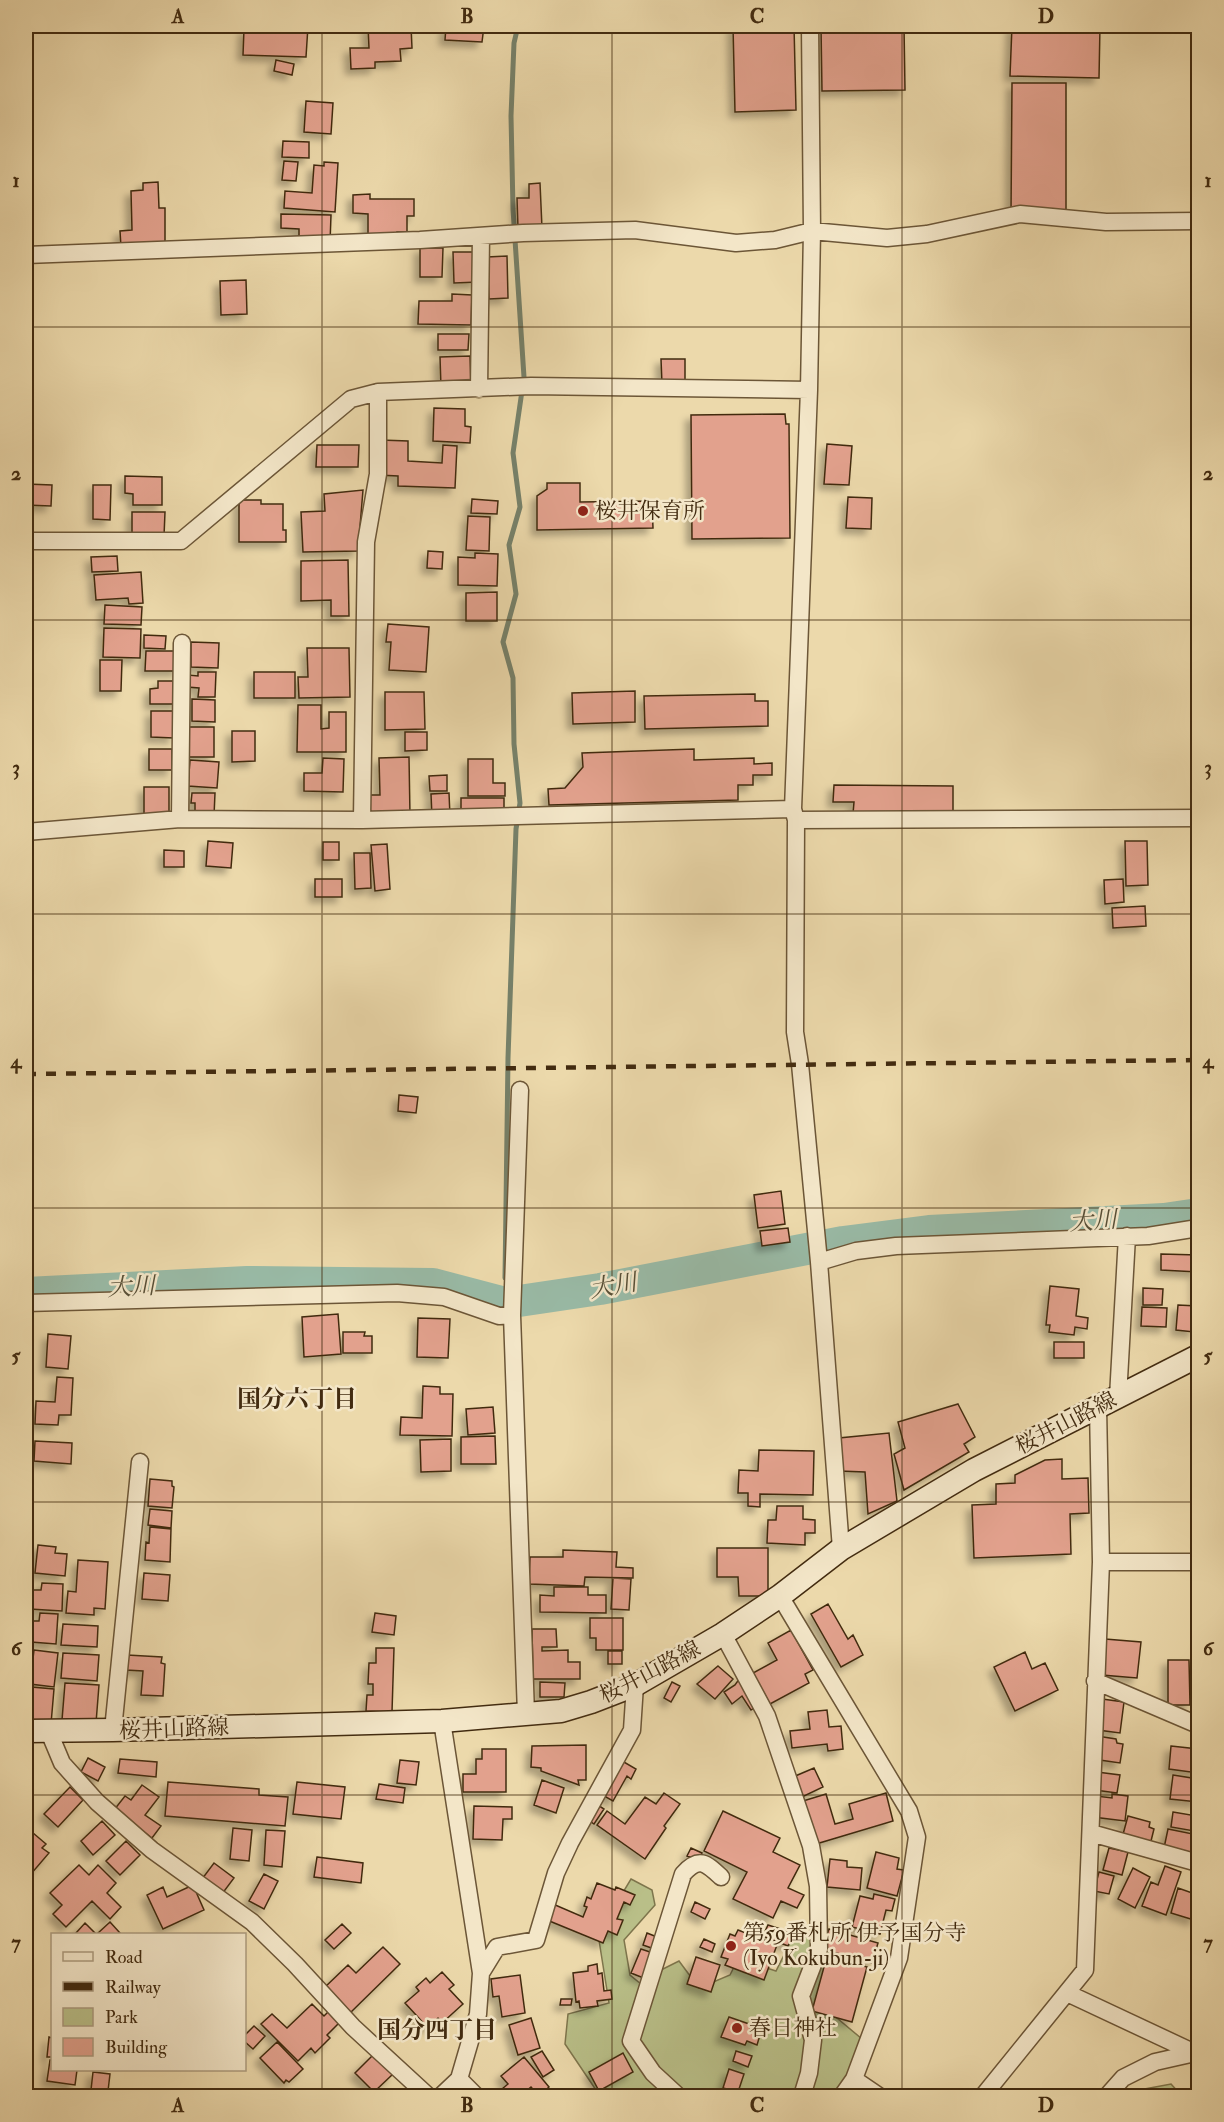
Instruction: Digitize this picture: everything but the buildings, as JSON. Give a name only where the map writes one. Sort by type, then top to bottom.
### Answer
[{"type":"main road","name":"桜井山路線","points":[[26,1731],[442,1721],[561,1711],[635,1685],[723,1634],[780,1596],[841,1549],[974,1470],[1198,1356]]},
{"type":"street","points":[[810,26],[812,231],[809,390],[794,815],[795,1032],[819,1262],[841,1549]]},
{"type":"street","points":[[26,255],[634,230],[736,243],[775,240],[812,231],[887,238],[927,234],[1020,214],[1106,222],[1198,221]]},
{"type":"street","points":[[479,389],[481,236]]},
{"type":"street","points":[[26,541],[181,541],[351,399],[378,393],[531,386],[809,390]]},
{"type":"street","points":[[362,820],[366,542],[378,474],[378,393]]},
{"type":"street","points":[[180,819],[182,643]]},
{"type":"street","points":[[26,832],[180,819],[362,820],[794,815],[1198,818]]},
{"type":"street","points":[[520,1090],[512,1315],[526,1714]]},
{"type":"street","points":[[819,1262],[856,1251],[896,1246],[1148,1236],[1198,1228]]},
{"type":"street","points":[[1118,1397],[1127,1236]]},
{"type":"street","points":[[26,1303],[397,1293],[444,1297],[499,1316],[512,1315]]},
{"type":"street","points":[[983,2097],[1085,1970],[1101,1562],[1098,1407]]},
{"type":"street","points":[[113,1730],[140,1462]]},
{"type":"street","points":[[1101,1562],[1198,1562]]},
{"type":"street","points":[[780,1596],[909,1811],[917,1837],[899,1958],[854,2079],[843,2097]]},
{"type":"street","points":[[723,1634],[767,1716],[811,1846],[818,1886],[819,1949],[801,1996],[813,2040],[809,2073],[802,2097]]},
{"type":"street","points":[[1095,1681],[1198,1725]]},
{"type":"street","points":[[481,1973],[497,1947],[536,1940],[556,1873],[632,1730],[635,1685]]},
{"type":"street","points":[[441,2097],[459,2079],[478,2014],[481,1973],[442,1721]]},
{"type":"street","points":[[49,1732],[62,1763],[97,1802],[152,1850],[252,1922],[295,1964],[353,2027],[428,2097]]},
{"type":"street","points":[[1091,1833],[1198,1863]]},
{"type":"street","points":[[678,2097],[653,2073],[631,2041],[683,1874],[692,1864],[701,1862],[710,1866],[721,1878]]},
{"type":"street","points":[[1067,1993],[1197,2054]]},
{"type":"street","points":[[1107,2097],[1123,2078],[1155,2062],[1197,2054]]},
{"type":"street","points":[[459,2079],[476,2097]]},
{"type":"street","points":[[854,2079],[879,2097]]},
{"type":"green space","points":[[631,1879],[652,1890],[655,1905],[624,1940],[630,1975],[641,1984],[653,1974],[679,1961],[699,1988],[730,1975],[738,1959],[776,1971],[793,1937],[833,1937],[819,2003],[862,2039],[846,2079],[830,2096],[600,2096],[565,2044],[568,2014],[609,2003],[598,1934]]},
{"type":"green space","points":[[1171,2084],[1182,2096],[1132,2096],[1134,2091]]},
{"type":"waterway","points":[[505,1278],[508,1058],[516,829],[520,803],[514,744],[513,678],[503,642],[516,594],[509,545],[520,507],[513,453],[524,377],[513,209],[511,116],[514,43],[518,26]]},
{"type":"waterway","name":"大川","points":[[26,1293],[247,1282],[433,1284],[505,1303],[600,1289],[843,1242],[929,1231],[1164,1219],[1198,1214]]},
{"type":"railway","points":[[26,1074],[1198,1060]]},
{"type":"place","name":"桜井保育所","points":[[583,511]]},
{"type":"place","name":"第59番札所 伊予国分寺 (Iyo Kokubun-ji)","points":[[731,1946]]},
{"type":"place","name":"春日神社","points":[[737,2028]]},
{"type":"district","name":"国分六丁目","points":[[297,1399]]},
{"type":"district","name":"国分四丁目","points":[[437,2030]]}]
